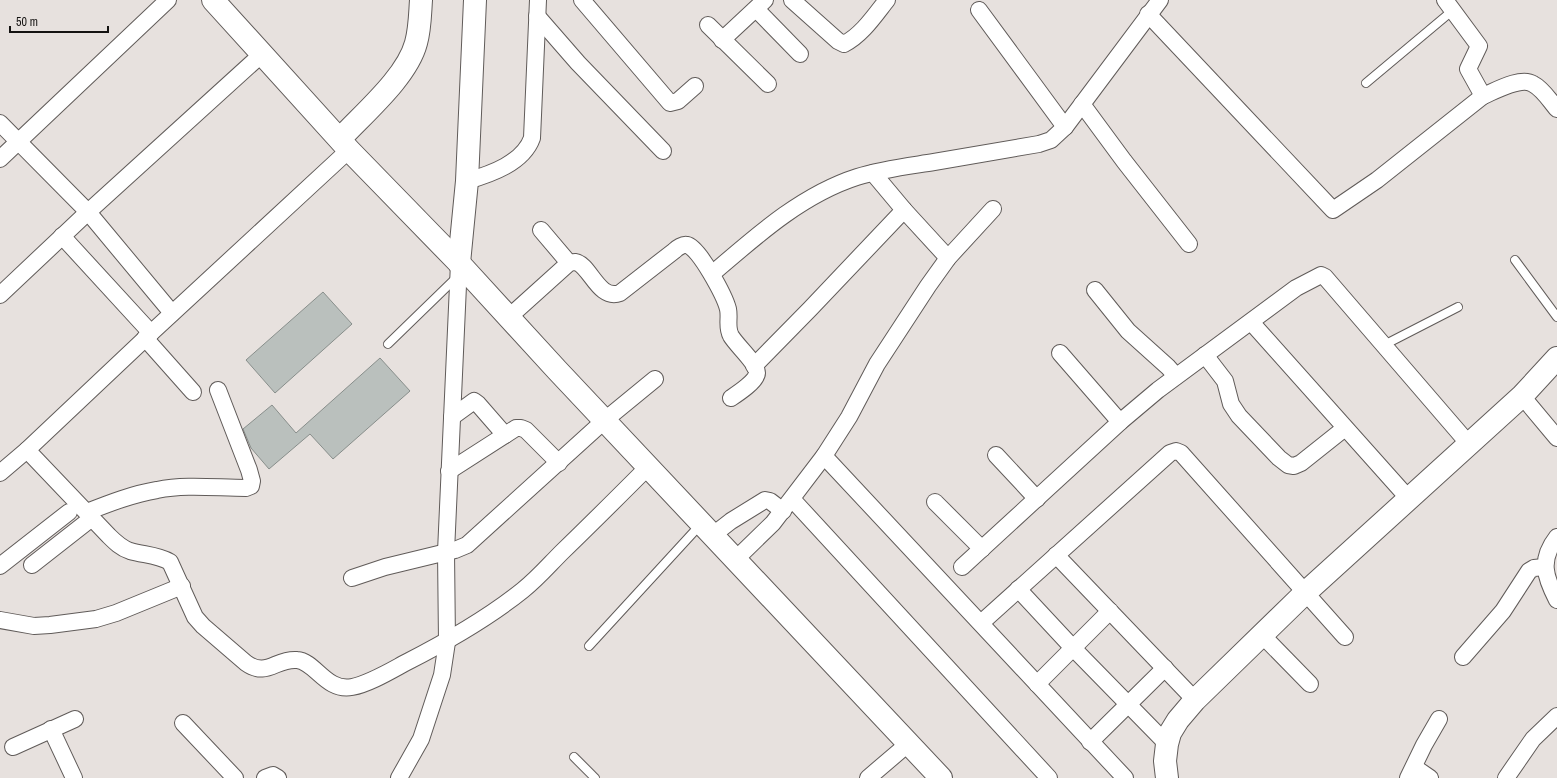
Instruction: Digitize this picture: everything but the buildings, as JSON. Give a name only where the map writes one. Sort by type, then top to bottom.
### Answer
[{"type":"street","points":[[0,158],[168,0]]},
{"type":"street","points":[[213,0],[458,269],[509,317],[941,778]]},
{"type":"street","points":[[0,473],[27,450],[148,336],[344,145],[399,77],[408,63],[417,38],[421,0]]},
{"type":"street","points":[[399,778],[421,739],[442,675],[447,642],[446,552],[449,472],[458,269],[467,181],[475,0]]},
{"type":"street","points":[[467,181],[484,176],[502,167],[514,160],[529,147],[532,138],[538,0]]},
{"type":"street","points":[[582,0],[670,103],[678,101],[695,86]]},
{"type":"street","points":[[792,0],[838,41],[844,44],[860,32],[887,0]]},
{"type":"street","points":[[712,274],[767,228],[796,207],[831,188],[857,177],[895,168],[1039,144],[1050,140],[1065,127],[1148,14],[1160,0]]},
{"type":"street","points":[[722,40],[761,4],[800,54]]},
{"type":"street","points":[[1448,5],[1479,46],[1468,69],[1483,96]]},
{"type":"street","points":[[979,10],[1065,127]]},
{"type":"street","points":[[1148,14],[1333,210],[1377,180],[1483,96],[1516,82],[1533,83],[1548,97],[1557,109]]},
{"type":"street","points":[[538,16],[578,63],[663,151]]},
{"type":"street","points":[[708,25],[768,84]]},
{"type":"street","points":[[0,295],[88,212],[262,54]]},
{"type":"street","points":[[1082,104],[1124,161],[1189,244]]},
{"type":"street","points":[[0,123],[88,212],[172,313]]},
{"type":"street","points":[[873,173],[904,210],[948,258]]},
{"type":"street","points":[[736,559],[773,523],[824,456],[849,417],[890,344],[928,286],[948,258],[993,209]]},
{"type":"street","points":[[754,366],[904,210]]},
{"type":"street","points":[[541,230],[569,263]]},
{"type":"street","points":[[62,236],[148,336],[193,392]]},
{"type":"street","points":[[509,317],[569,263],[575,262],[581,264],[601,288],[608,294],[614,295],[620,293],[682,245],[687,244],[692,248],[712,274],[728,307],[728,330],[754,366],[757,373],[756,377],[731,398]]},
{"type":"street","points":[[962,567],[1120,422],[1176,376],[1296,288],[1321,275],[1325,277],[1468,443]]},
{"type":"street","points":[[1095,290],[1128,331],[1176,376]]},
{"type":"street","points":[[1251,322],[1408,499]]},
{"type":"street","points":[[1060,353],[1120,422]]},
{"type":"street","points":[[1205,355],[1225,381],[1231,404],[1239,416],[1279,458],[1288,465],[1294,466],[1345,428]]},
{"type":"street","points":[[1167,778],[1165,761],[1170,733],[1178,720],[1195,700],[1305,593],[1468,443],[1486,429],[1522,396],[1557,358]]},
{"type":"street","points":[[352,578],[385,567],[455,550],[467,545],[604,420],[655,379]]},
{"type":"street","points":[[32,565],[90,515],[121,499],[158,489],[246,488],[251,486],[252,481],[249,470],[218,390]]},
{"type":"street","points":[[1522,396],[1557,438]]},
{"type":"street","points":[[452,417],[474,401],[505,435]]},
{"type":"street","points":[[449,472],[516,428],[526,430],[558,463]]},
{"type":"street","points":[[27,450],[120,546],[130,551],[163,558],[170,562],[195,617],[203,626],[253,668],[263,669],[289,660],[298,660],[305,662],[330,682],[341,687],[352,688],[379,677],[447,642],[491,614],[524,589],[648,467]]},
{"type":"street","points":[[981,623],[1056,554],[1170,453],[1176,450],[1181,453],[1345,637]]},
{"type":"street","points":[[996,455],[1037,499]]},
{"type":"street","points":[[824,456],[981,623],[1090,742],[1126,778]]},
{"type":"street","points":[[707,529],[731,521],[765,500],[787,505],[1049,778]]},
{"type":"street","points":[[935,502],[982,549]]},
{"type":"street","points":[[0,566],[69,512]]},
{"type":"street","points":[[1557,537],[1548,553],[1544,567],[1548,583],[1557,600]]},
{"type":"street","points":[[1056,554],[1195,700]]},
{"type":"street","points":[[1463,657],[1503,611],[1529,571],[1534,568],[1544,567]]},
{"type":"street","points":[[0,620],[34,626],[50,626],[96,619],[116,613],[182,586]]},
{"type":"street","points":[[1018,589],[1073,648],[1167,744]]},
{"type":"street","points":[[1037,684],[1110,611]]},
{"type":"street","points":[[1262,635],[1310,684]]},
{"type":"street","points":[[1090,742],[1165,668]]},
{"type":"street","points":[[1506,778],[1533,738],[1557,716]]},
{"type":"street","points":[[13,746],[75,719]]},
{"type":"street","points":[[1430,778],[1411,773],[1424,745],[1440,719]]},
{"type":"street","points":[[183,723],[235,778]]},
{"type":"street","points":[[51,729],[74,778]]},
{"type":"street","points":[[868,778],[909,743]]},
{"type":"street","points":[[265,778],[273,775],[278,778]]},
{"type":"lane","points":[[1366,83],[1448,5]]},
{"type":"lane","points":[[1515,260],[1557,317]]},
{"type":"lane","points":[[388,344],[458,269]]},
{"type":"lane","points":[[1384,345],[1458,307]]},
{"type":"lane","points":[[589,646],[707,529]]},
{"type":"lane","points":[[574,757],[594,778]]}]
